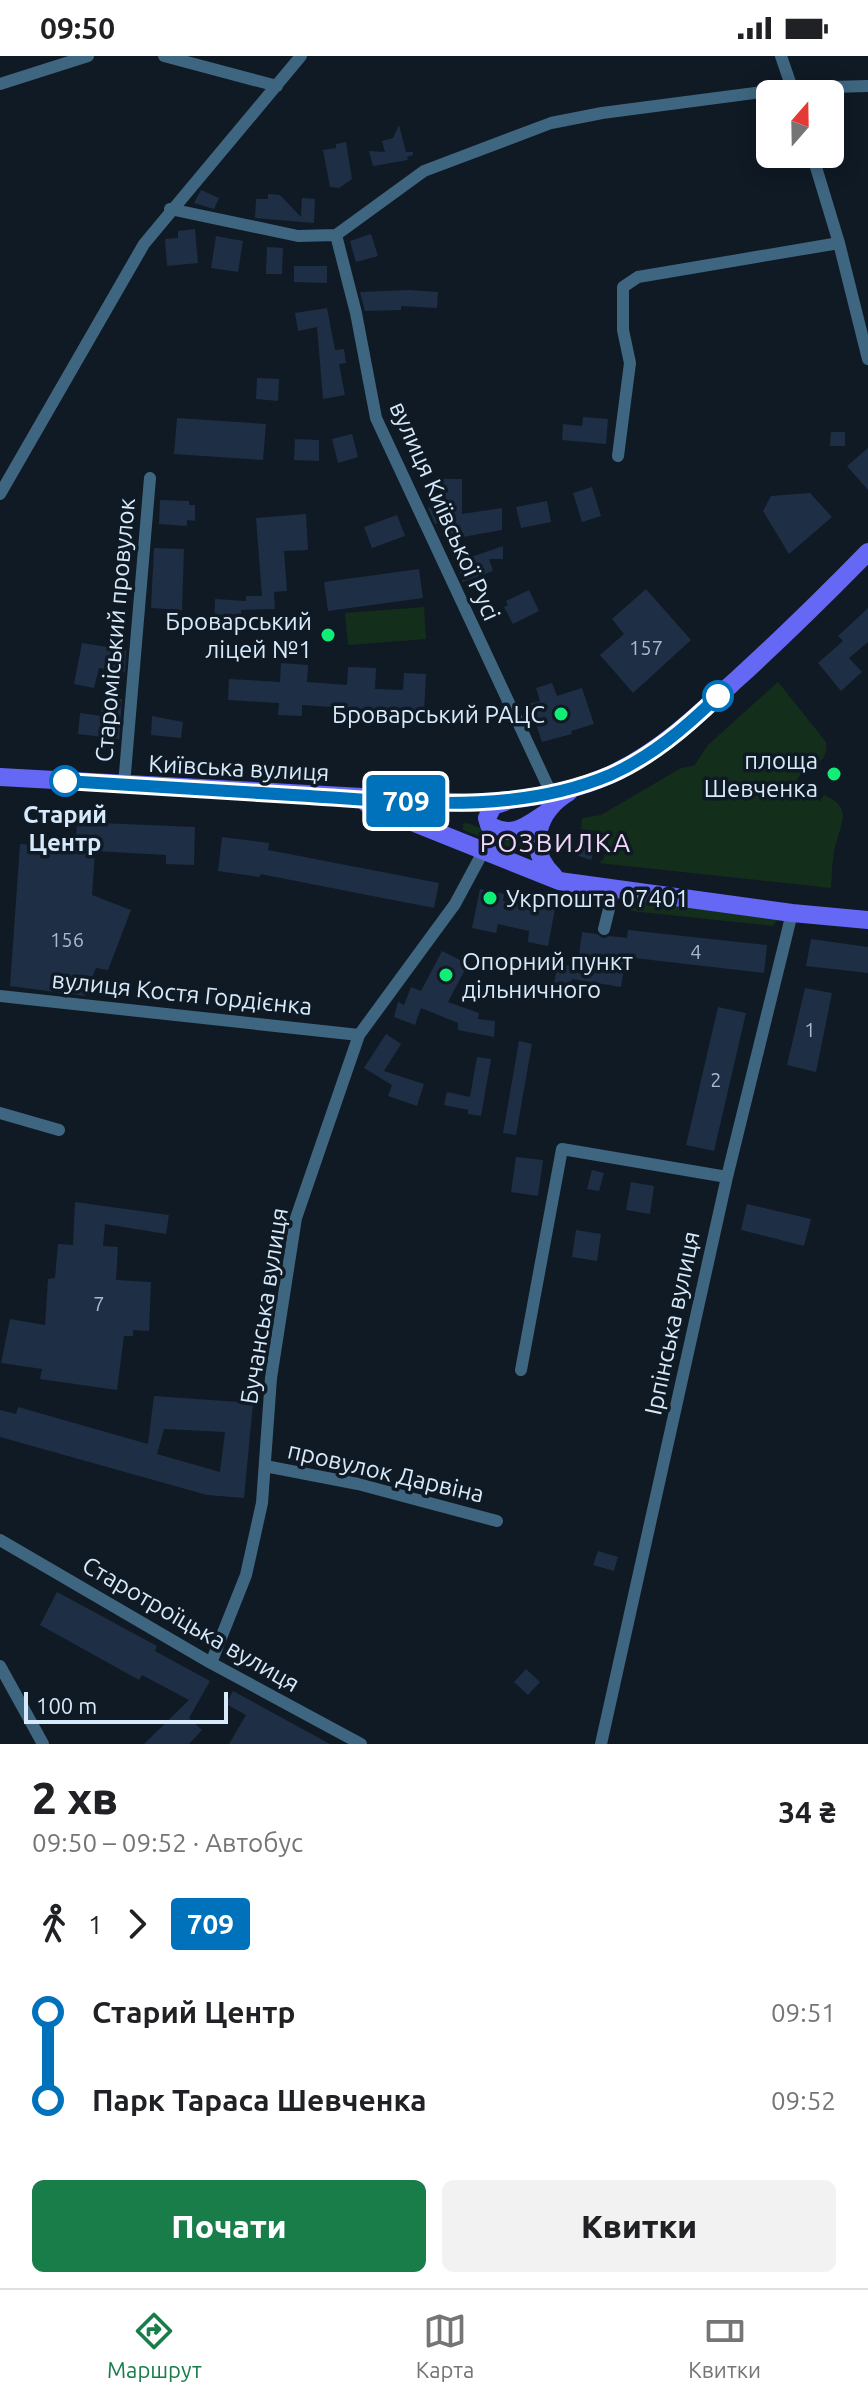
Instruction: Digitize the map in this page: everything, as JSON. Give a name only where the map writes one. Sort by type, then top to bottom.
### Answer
[{"type":"main road","points":[[510,800],[493,806],[487,818],[489,825],[504,832],[518,831],[550,802],[577,787],[612,774],[672,737],[797,624],[868,552]]},
{"type":"main road","name":"Київська вулиця","points":[[0,777],[354,798],[471,803],[510,800],[550,802]]},
{"type":"main road","points":[[354,798],[559,881],[792,913],[868,920]]},
{"type":"main road","points":[[550,802],[539,830],[536,849],[543,866],[559,881]]},
{"type":"street","points":[[0,84],[88,56]]},
{"type":"street","points":[[164,56],[277,86]]},
{"type":"street","points":[[0,494],[144,244],[170,209],[301,56]]},
{"type":"street","points":[[781,56],[789,80]]},
{"type":"street","points":[[844,88],[868,86]]},
{"type":"street","points":[[170,209],[298,236],[336,235],[424,171],[551,123],[602,113],[756,95]]},
{"type":"street","points":[[816,168],[868,359]]},
{"type":"street","name":"вулиця Київської Русі","points":[[336,235],[356,313],[376,418],[550,802]]},
{"type":"street","points":[[618,456],[630,363],[623,330],[623,287],[638,277],[839,243]]},
{"type":"street","name":"Староміський провулок","points":[[124,785],[150,478]]},
{"type":"street","name":"Бучанська вулиця","points":[[211,1663],[246,1575],[262,1503],[271,1378],[296,1218],[359,1035],[455,904],[484,850]]},
{"type":"street","points":[[604,929],[614,889]]},
{"type":"street","name":"Ірпінська вулиця","points":[[601,1744],[727,1177],[792,913]]},
{"type":"street","name":"вулиця Костя Гордієнка","points":[[0,996],[359,1035]]},
{"type":"street","points":[[0,1113],[59,1130]]},
{"type":"street","points":[[521,1370],[562,1149],[727,1177]]},
{"type":"street","name":"провулок Дарвіна","points":[[265,1466],[358,1484],[497,1521]]},
{"type":"street","name":"Старотроїцька вулиця","points":[[0,1540],[211,1663],[361,1744]]},
{"type":"street","points":[[0,1666],[43,1744]]},
{"type":"green space","points":[[424,607],[426,639],[348,645],[345,613]]},
{"type":"green space","points":[[778,682],[826,742],[824,757],[814,765],[804,767],[796,782],[800,795],[820,801],[824,795],[839,804],[842,810],[831,888],[599,863],[604,858],[608,842],[601,832],[581,829],[582,818],[601,815],[681,768],[694,766],[708,745]]},
{"type":"green space","points":[[463,824],[520,843],[522,847],[517,851],[463,830]]},
{"type":"green space","points":[[632,900],[780,917],[773,926],[631,911]]},
{"type":"building","points":[[399,125],[406,152],[413,152],[413,155],[407,157],[408,160],[373,166],[369,151],[385,152],[382,141],[393,138]]},
{"type":"building","points":[[346,142],[352,179],[339,188],[330,187],[323,150]]},
{"type":"building","points":[[201,190],[219,198],[214,209],[194,203]]},
{"type":"building","points":[[268,194],[280,195],[301,217],[302,198],[315,199],[314,223],[255,218],[256,199],[268,199]]},
{"type":"building","points":[[195,229],[198,263],[167,266],[165,239],[178,238],[178,231]]},
{"type":"building","points":[[371,234],[378,256],[356,262],[350,241]]},
{"type":"building","points":[[216,236],[243,241],[238,272],[211,268]]},
{"type":"building","points":[[267,247],[283,248],[282,274],[266,274]]},
{"type":"building","points":[[294,266],[327,266],[327,283],[294,282]]},
{"type":"building","points":[[360,292],[438,292],[437,308],[401,306],[401,310],[365,311]]},
{"type":"building","points":[[327,308],[335,350],[344,349],[346,363],[339,364],[345,395],[323,399],[317,327],[298,331],[295,313]]},
{"type":"building","points":[[257,378],[279,379],[278,401],[256,399]]},
{"type":"building","points":[[583,417],[608,419],[606,444],[562,440],[563,424],[582,426]]},
{"type":"building","points":[[177,418],[266,424],[263,460],[174,454]]},
{"type":"building","points":[[831,432],[845,432],[845,446],[830,446]]},
{"type":"building","points":[[352,434],[358,457],[338,463],[332,439]]},
{"type":"building","points":[[295,439],[319,440],[319,461],[294,460]]},
{"type":"building","points":[[868,448],[868,490],[847,466]]},
{"type":"building","points":[[440,479],[462,479],[462,514],[502,508],[502,530],[446,540],[444,522],[435,524],[428,508],[440,505]]},
{"type":"building","points":[[592,487],[601,516],[582,522],[573,493]]},
{"type":"building","points":[[810,493],[832,517],[789,554],[763,511],[771,496]]},
{"type":"building","points":[[160,500],[189,501],[189,505],[195,505],[195,521],[187,520],[187,526],[159,524]]},
{"type":"building","points":[[547,501],[551,522],[521,528],[516,507]]},
{"type":"building","points":[[306,514],[308,550],[284,551],[287,591],[274,592],[275,609],[241,610],[241,615],[230,614],[229,629],[214,628],[215,599],[246,601],[246,596],[262,596],[256,518]]},
{"type":"building","points":[[397,515],[405,536],[372,548],[364,527]]},
{"type":"building","points":[[503,546],[503,559],[489,559],[493,571],[463,582],[457,562]]},
{"type":"building","points":[[154,548],[184,549],[182,610],[151,608]]},
{"type":"building","points":[[419,569],[423,598],[328,611],[324,582]]},
{"type":"building","points":[[646,589],[691,640],[633,693],[600,655],[624,634],[612,619]]},
{"type":"building","points":[[529,590],[539,611],[513,624],[504,607],[508,605],[506,601]]},
{"type":"building","points":[[868,608],[868,642],[849,658],[862,672],[841,691],[818,663],[843,641],[838,636]]},
{"type":"building","points":[[82,643],[126,650],[125,672],[99,668],[94,688],[74,684]]},
{"type":"building","points":[[281,663],[308,665],[307,682],[347,685],[348,667],[376,668],[375,689],[403,690],[404,673],[426,674],[424,713],[302,705],[302,716],[278,715],[279,703],[228,700],[229,679],[280,682]]},
{"type":"building","name":"Броварський РАЦС","points":[[552,683],[557,696],[582,688],[594,724],[542,742],[529,704],[540,701],[536,688]]},
{"type":"building","points":[[103,697],[122,699],[119,739],[78,734],[80,713],[101,716]]},
{"type":"building","points":[[152,716],[183,722],[181,738],[151,735]]},
{"type":"building","points":[[77,822],[195,827],[194,865],[166,864],[166,855],[95,851],[92,895],[131,910],[108,970],[96,968],[85,996],[10,986],[20,844],[75,847]]},
{"type":"building","points":[[222,837],[269,843],[268,850],[439,883],[434,908],[260,874],[260,877],[218,871]]},
{"type":"building","points":[[582,838],[597,843],[591,860],[576,855]]},
{"type":"building","points":[[480,889],[504,894],[503,901],[532,906],[534,900],[556,904],[548,946],[528,942],[529,931],[498,924],[496,933],[472,928]]},
{"type":"building","points":[[628,930],[767,945],[764,973],[626,957],[621,987],[572,979],[570,988],[554,984],[558,963],[575,967],[578,963],[582,932],[603,938],[627,938]]},
{"type":"building","points":[[811,939],[868,947],[868,973],[806,966]]},
{"type":"building","points":[[442,951],[468,964],[448,1002],[479,1013],[478,1019],[495,1021],[494,1037],[458,1030],[458,1023],[421,1008],[415,1025],[394,1017],[398,1002],[404,1005],[411,987],[421,991]]},
{"type":"building","points":[[805,988],[832,993],[816,1072],[787,1065]]},
{"type":"building","points":[[718,1007],[746,1013],[714,1151],[686,1145]]},
{"type":"building","points":[[386,1034],[401,1044],[384,1071],[424,1084],[417,1106],[388,1096],[392,1085],[364,1068]]},
{"type":"building","points":[[519,1041],[532,1044],[516,1135],[503,1133]]},
{"type":"building","points":[[477,1057],[491,1059],[481,1116],[444,1105],[447,1092],[470,1097]]},
{"type":"building","points":[[516,1157],[543,1160],[538,1196],[511,1192]]},
{"type":"building","points":[[592,1170],[604,1173],[599,1191],[587,1189]]},
{"type":"building","points":[[631,1182],[654,1186],[650,1214],[626,1210]]},
{"type":"building","points":[[75,1202],[169,1215],[166,1234],[105,1224],[103,1246],[118,1247],[116,1280],[151,1282],[149,1331],[133,1330],[133,1336],[124,1336],[117,1390],[40,1379],[42,1369],[1,1363],[10,1319],[45,1325],[48,1279],[55,1278],[58,1244],[73,1245]]},
{"type":"building","points":[[747,1204],[811,1219],[804,1246],[741,1230]]},
{"type":"building","points":[[576,1230],[601,1234],[597,1261],[572,1257]]},
{"type":"building","points":[[154,1396],[253,1403],[244,1498],[207,1495],[0,1437],[0,1410],[16,1414],[18,1407],[148,1444]],"holes":[[[164,1429],[225,1432],[220,1472],[157,1454]]]},
{"type":"building","points":[[598,1551],[618,1557],[614,1571],[593,1565]]},
{"type":"building","points":[[57,1592],[157,1646],[155,1651],[210,1681],[189,1718],[202,1730],[189,1744],[144,1744],[189,1700],[142,1675],[139,1680],[40,1625]]},
{"type":"building","points":[[526,1669],[540,1682],[528,1695],[514,1682]]},
{"type":"building","points":[[233,1691],[330,1744],[229,1744],[246,1715],[226,1704]]},
{"type":"bus line","name":"709","points":[[65,781],[345,798],[471,803],[510,800],[577,787],[612,774],[657,748],[718,696]]},
{"type":"place","name":"Броварський ліцей №1","points":[[328,635]]},
{"type":"place","name":"Броварський РАЦС","points":[[561,714]]},
{"type":"place","name":"площа Шевченка","points":[[834,774]]},
{"type":"place","name":"Старий Центр","points":[[65,781]]},
{"type":"place","name":"Укрпошта 07401","points":[[490,898]]},
{"type":"place","name":"Опорний пункт дільничного","points":[[446,975]]},
{"type":"district","name":"РОЗВИЛКА","points":[[556,842]]}]
